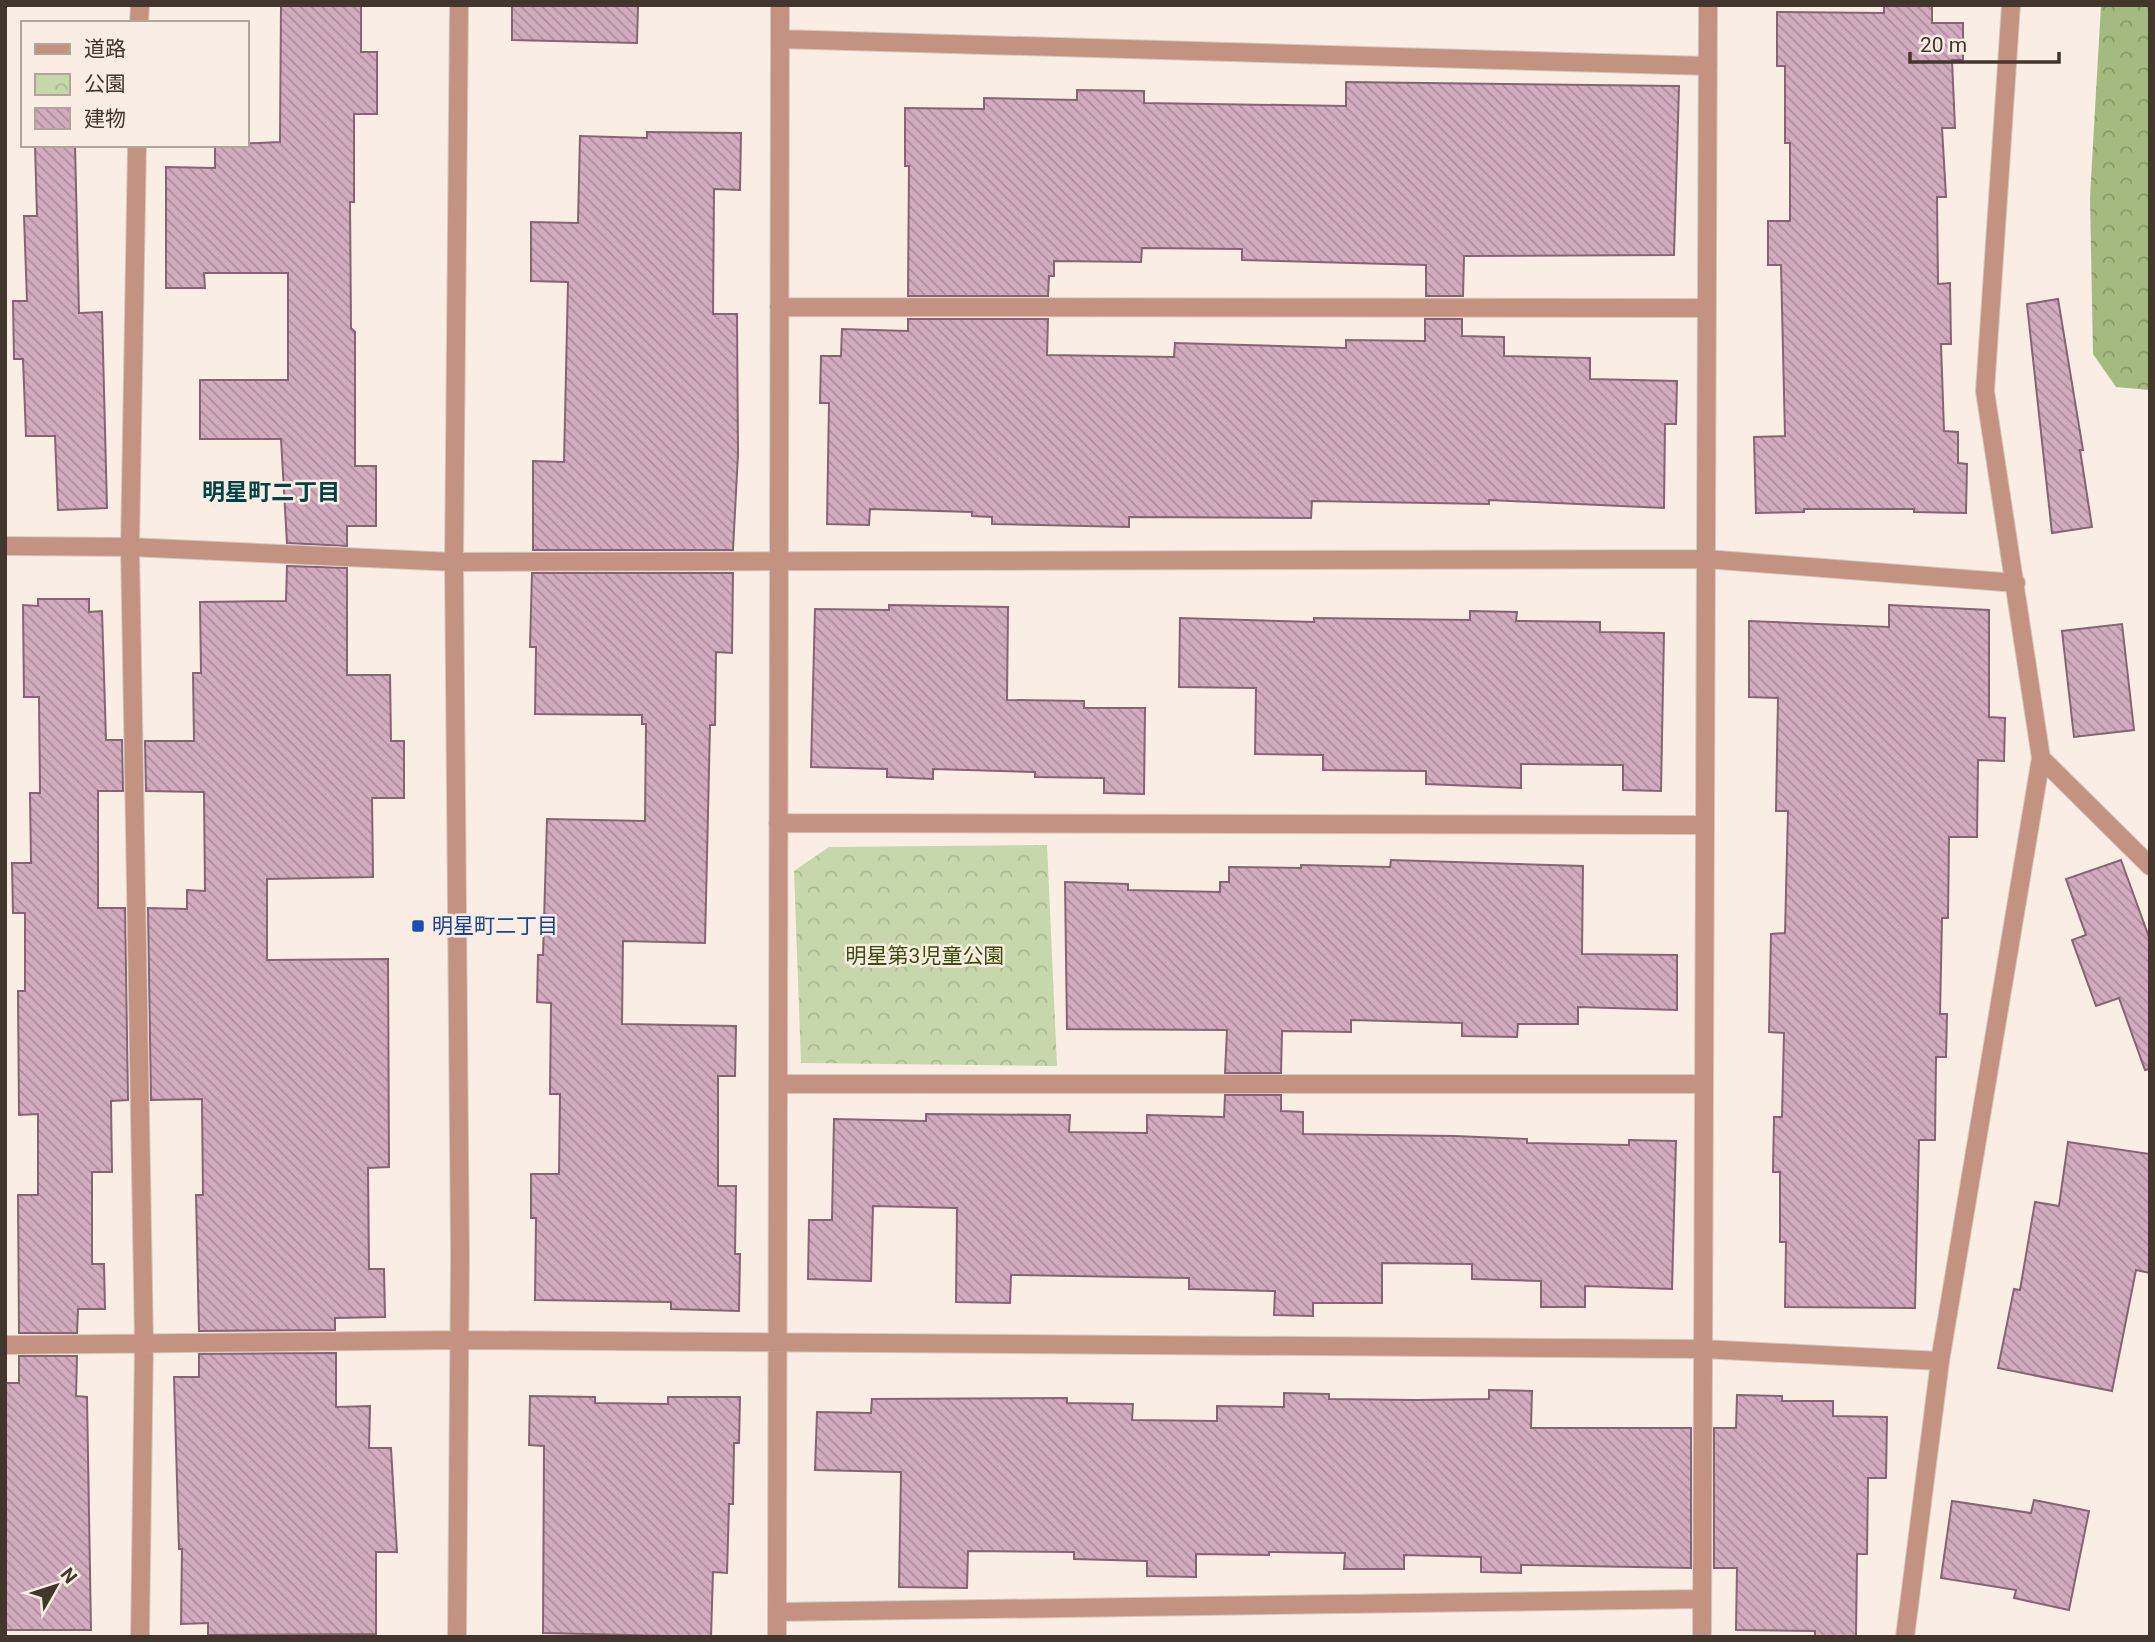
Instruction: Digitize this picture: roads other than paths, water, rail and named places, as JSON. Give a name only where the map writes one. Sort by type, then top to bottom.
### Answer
[{"type":"street","points":[[457,1637],[454,562],[459,5]]},
{"type":"street","points":[[777,1637],[780,5]]},
{"type":"street","points":[[1702,1637],[1708,5]]},
{"type":"street","points":[[1906,1637],[1940,1361],[2041,758],[1985,391],[2011,5]]},
{"type":"street","points":[[780,39],[1708,66]]},
{"type":"street","points":[[137,147],[130,547],[144,1343],[140,1637]]},
{"type":"street","points":[[779,307],[1707,309]]},
{"type":"street","points":[[5,546],[130,547],[454,562],[1706,559],[2016,583]]},
{"type":"street","points":[[2041,758],[2150,866]]},
{"type":"street","points":[[778,823],[1705,825]]},
{"type":"street","points":[[778,1084],[1703,1084]]},
{"type":"street","points":[[5,1345],[458,1340],[778,1341],[1703,1349],[1940,1361]]},
{"type":"street","points":[[777,1612],[1702,1599]]},
{"type":"place","name":"明星町二丁目","points":[[418,926]]},
{"type":"district","name":"明星町二丁目","points":[[271,492]]},
{"type":"park label","name":"明星第3児童公園","points":[[925,956]]}]
